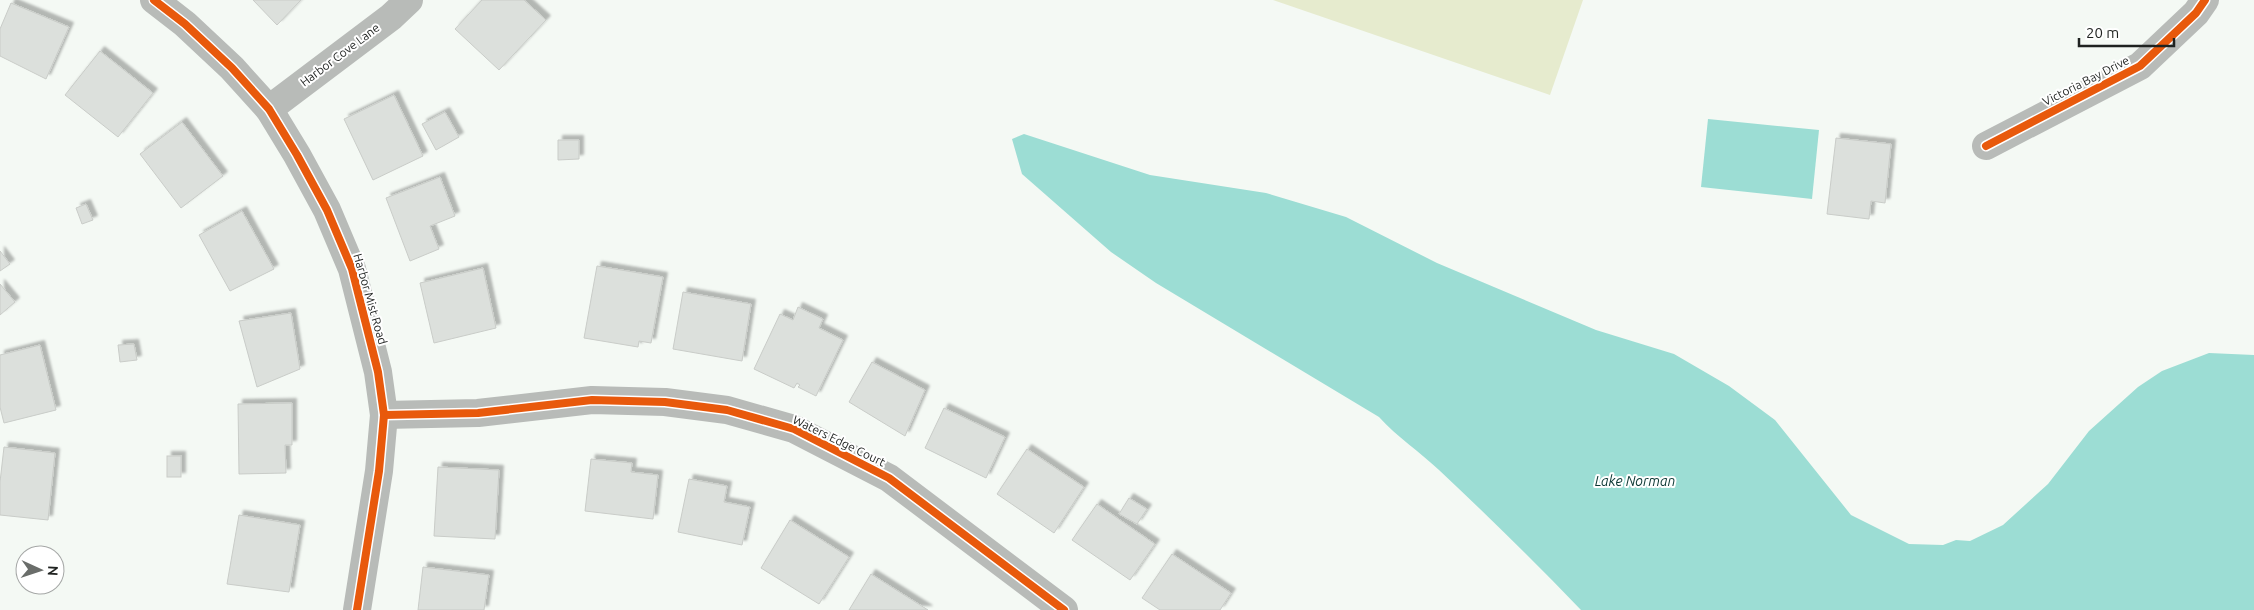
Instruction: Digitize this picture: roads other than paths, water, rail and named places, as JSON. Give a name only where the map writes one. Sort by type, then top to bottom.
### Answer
[{"type":"street","name":"Harbor Mist Road","points":[[154,0],[192,30],[232,68],[269,109],[327,210],[352,269],[378,372],[384,415],[379,471],[357,610]]},
{"type":"street","name":"Harbor Cove Lane","points":[[269,109],[391,17],[409,0]]},
{"type":"street","name":"Victoria Bay Drive","points":[[1986,146],[2140,66],[2196,13],[2205,0]]},
{"type":"street","name":"Waters Edge Court","points":[[384,415],[478,413],[592,400],[665,402],[727,410],[794,429],[889,478],[1064,610]]},
{"type":"water","points":[[1708,119],[1819,130],[1812,199],[1701,187]]},
{"type":"water","name":"Lake Norman","points":[[1024,134],[1150,175],[1266,193],[1346,217],[1437,263],[1596,330],[1674,354],[1729,386],[1775,420],[1851,515],[1909,544],[1943,545],[1956,540],[1970,541],[2003,525],[2048,484],[2089,431],[2138,387],[2162,371],[2209,353],[2254,355],[2254,610],[1581,610],[1432,463],[1379,417],[1156,283],[1111,252],[1022,174],[1012,139]]}]
